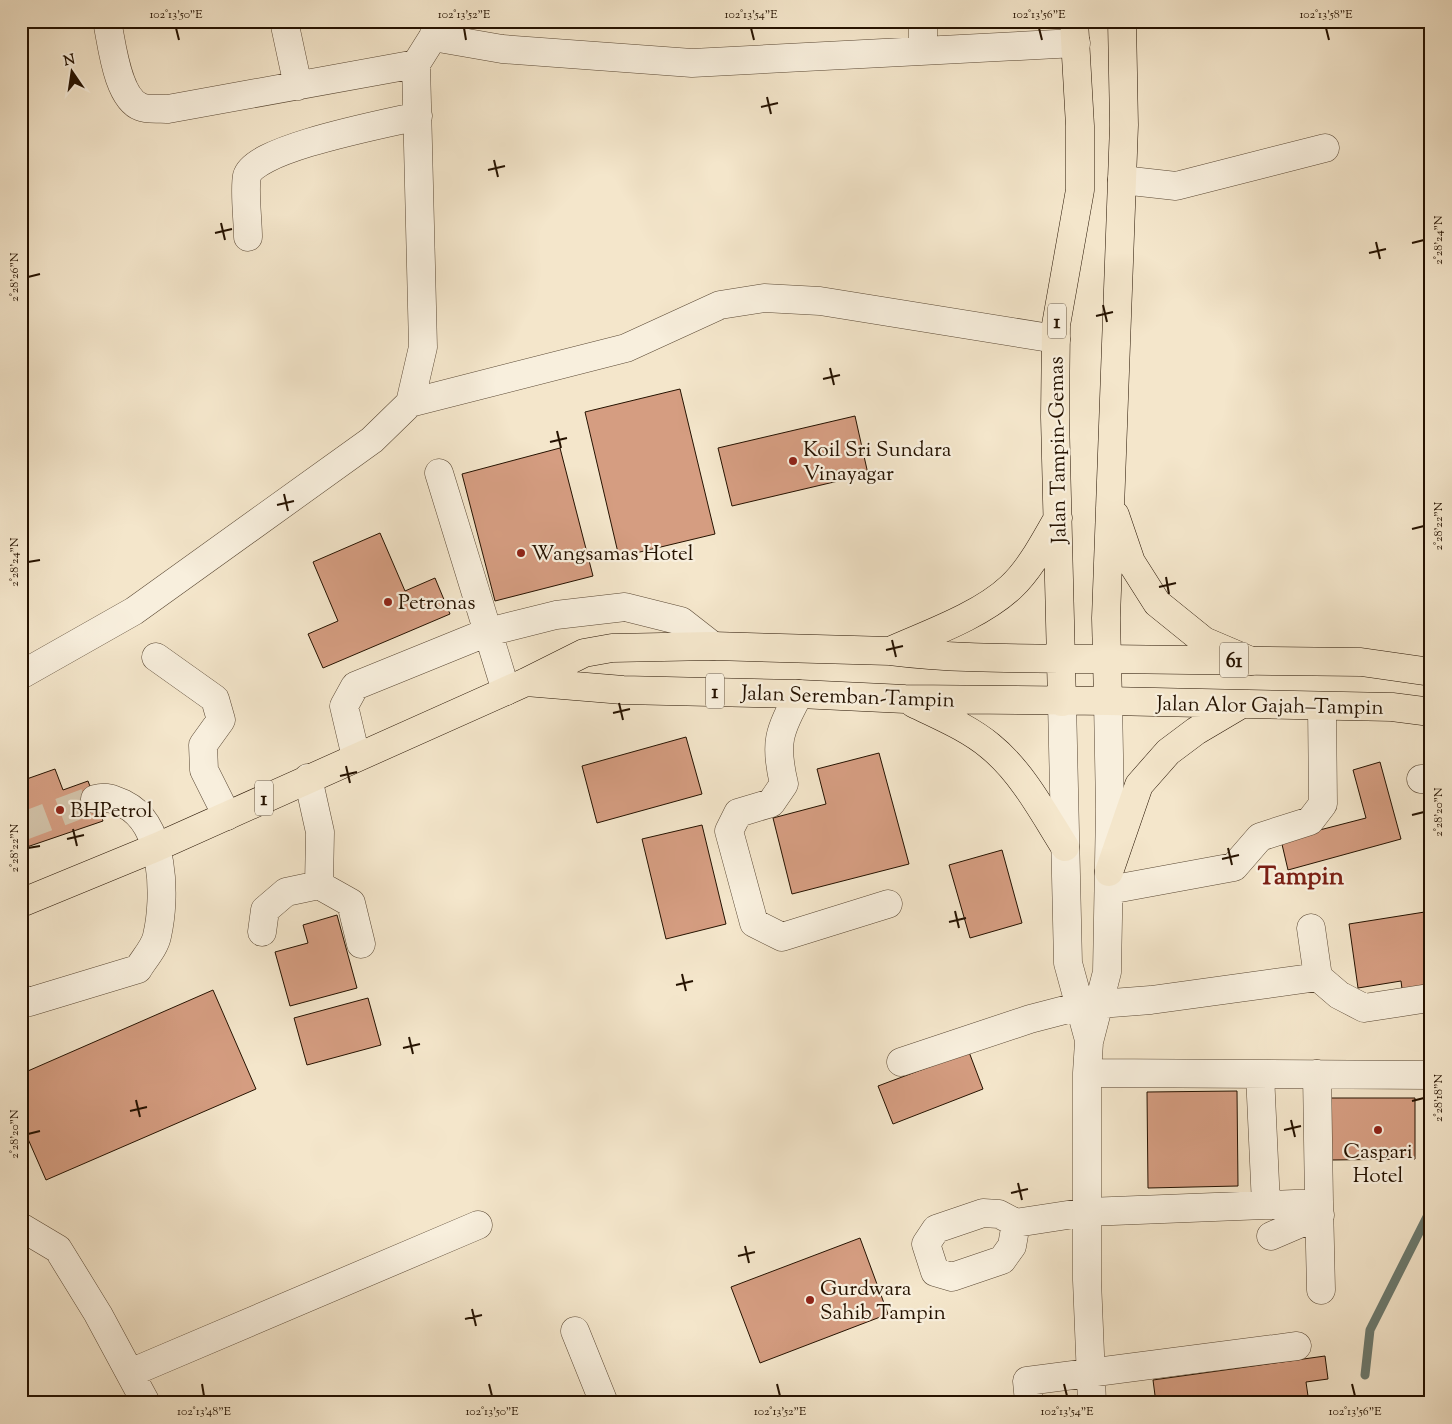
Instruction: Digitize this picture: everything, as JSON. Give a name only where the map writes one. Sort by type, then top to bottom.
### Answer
[{"type":"main road","points":[[1108,701],[1106,659],[1109,499],[1124,125],[1122,21]]},
{"type":"main road","name":"Jalan Tampin-Gemas","points":[[1062,702],[1054,417],[1056,324],[1080,190],[1080,126],[1075,32]]},
{"type":"main road","points":[[1109,499],[1131,562],[1157,603],[1204,641],[1250,661]]},
{"type":"main road","points":[[890,651],[975,612],[1011,588],[1031,564],[1058,518]]},
{"type":"main road","name":"1","points":[[516,687],[584,654],[602,650],[645,646],[890,651],[918,655],[1106,659]]},
{"type":"main road","name":"Jalan Alor Gajah–Tampin","points":[[1106,659],[1361,662],[1431,672]]},
{"type":"main road","name":"Jalan Seremban-Tampin","points":[[21,903],[157,847],[308,778],[516,687],[1062,702]]},
{"type":"main road","points":[[905,699],[960,726],[990,746],[1026,787],[1065,847]]},
{"type":"main road","name":"1","points":[[1062,702],[1108,701]]},
{"type":"main road","name":"Jalan Alor Gajah–Tampin","points":[[1108,701],[1392,707],[1431,712]]},
{"type":"main road","points":[[1109,881],[1140,785],[1168,752],[1196,731],[1240,705]]},
{"type":"street","points":[[108,21],[122,87],[128,98],[141,107],[168,109],[416,64]]},
{"type":"street","points":[[284,21],[298,86]]},
{"type":"street","points":[[923,51],[924,21]]},
{"type":"street","points":[[410,403],[423,347],[416,64],[436,29],[502,49],[692,63],[923,51],[1075,32]]},
{"type":"street","points":[[248,237],[247,175],[254,166],[266,158],[291,148],[418,116]]},
{"type":"street","points":[[1122,180],[1176,186],[1325,148]]},
{"type":"street","points":[[21,675],[134,611],[372,440],[410,403],[626,348],[720,304],[764,298],[820,301],[1056,339]]},
{"type":"street","points":[[439,473],[488,632],[516,687]]},
{"type":"street","points":[[356,758],[344,706],[355,686],[488,632],[556,615],[625,607],[681,621],[712,646]]},
{"type":"street","points":[[156,658],[215,698],[221,720],[203,745],[204,770],[227,816]]},
{"type":"street","points":[[798,694],[781,728],[778,759],[784,784],[771,803],[738,813],[729,831],[754,923],[782,937],[888,904]]},
{"type":"street","points":[[1092,1403],[1087,1212],[1087,1073],[1090,1005],[1108,972],[1108,701]]},
{"type":"street","points":[[1062,702],[1068,963],[1090,1005]]},
{"type":"street","points":[[1109,881],[1234,867],[1260,837],[1310,821],[1323,804],[1322,706]]},
{"type":"street","points":[[308,778],[320,832],[319,886]]},
{"type":"street","points":[[21,998],[29,1002],[138,969],[157,938],[162,889],[157,847],[136,810],[107,796],[95,799]]},
{"type":"street","points":[[262,932],[265,910],[286,892],[319,886],[351,903],[361,944]]},
{"type":"street","points":[[1311,928],[1318,976],[1338,995],[1364,1008],[1429,998]]},
{"type":"street","points":[[901,1062],[1030,1019],[1090,1005],[1151,1000],[1318,976]]},
{"type":"street","points":[[1087,1073],[1430,1074]]},
{"type":"street","points":[[1260,1074],[1266,1205]]},
{"type":"street","points":[[1318,1074],[1321,1290]]},
{"type":"street","points":[[1016,1223],[1087,1212],[1266,1205],[1320,1209]]},
{"type":"street","points":[[1271,1236],[1320,1209]]},
{"type":"street","points":[[130,1373],[478,1225]]},
{"type":"street","points":[[21,1227],[58,1249],[98,1314],[146,1403]]},
{"type":"street","points":[[574,1331],[604,1403]]},
{"type":"street","points":[[1029,1402],[1027,1381],[1297,1346]]},
{"type":"building","points":[[680,389],[715,534],[619,557],[585,412]]},
{"type":"building","name":"Koil Sri Sundara Vinayagar","points":[[855,416],[868,474],[732,506],[718,448]]},
{"type":"building","points":[[560,448],[593,576],[495,601],[462,474]]},
{"type":"building","name":"Petronas","points":[[380,533],[405,591],[435,578],[450,614],[323,668],[308,634],[338,621],[313,562]]},
{"type":"building","points":[[686,737],[702,794],[597,823],[582,766]]},
{"type":"building","points":[[879,753],[909,864],[792,894],[773,818],[826,804],[817,769]]},
{"type":"building","points":[[1380,762],[1401,839],[1288,870],[1281,840],[1366,818],[1353,770]]},
{"type":"building","name":"BHPetrol","points":[[55,769],[63,790],[88,781],[103,821],[21,849],[21,781]]},
{"type":"building","points":[[702,825],[726,924],[666,939],[642,839]]},
{"type":"building","points":[[1002,850],[1022,923],[970,938],[949,865]]},
{"type":"building","points":[[1431,911],[1431,993],[1403,997],[1401,981],[1358,988],[1349,924]]},
{"type":"building","points":[[337,915],[357,988],[290,1006],[275,952],[308,943],[303,925]]},
{"type":"building","points":[[213,990],[256,1089],[46,1180],[21,1123],[21,1074]]},
{"type":"building","points":[[368,998],[381,1045],[307,1065],[294,1018]]},
{"type":"building","points":[[969,1052],[983,1089],[893,1124],[878,1086]]},
{"type":"building","points":[[1237,1091],[1238,1186],[1148,1188],[1147,1092]]},
{"type":"building","points":[[1330,1098],[1415,1098],[1415,1159],[1331,1160]]},
{"type":"building","name":"Gurdwara Sahib Tampin","points":[[860,1238],[888,1314],[760,1363],[731,1287]]},
{"type":"building","points":[[1325,1356],[1328,1379],[1306,1382],[1309,1403],[1156,1403],[1153,1380]]},
{"type":"waterway","points":[[1365,1375],[1370,1330],[1431,1209]]},
{"type":"tunnel","points":[[21,827],[95,799]]},
{"type":"place","name":"Koil Sri Sundara Vinayagar","points":[[793,461]]},
{"type":"place","name":"Wangsamas Hotel","points":[[521,553]]},
{"type":"place","name":"Petronas","points":[[388,602]]},
{"type":"place","name":"BHPetrol","points":[[60,810]]},
{"type":"place","name":"Caspari Hotel","points":[[1378,1130]]},
{"type":"place","name":"Gurdwara Sahib Tampin","points":[[810,1300]]},
{"type":"district","name":"Tampin","points":[[1301,875]]}]
